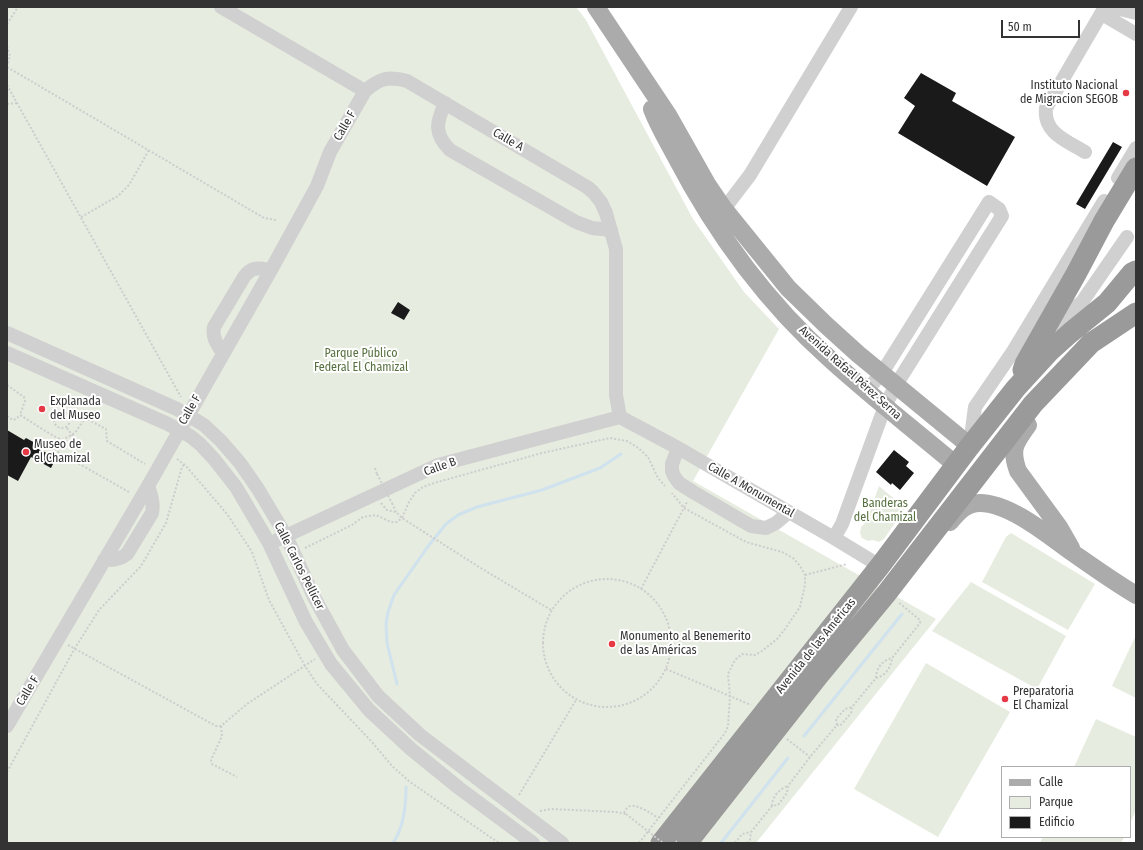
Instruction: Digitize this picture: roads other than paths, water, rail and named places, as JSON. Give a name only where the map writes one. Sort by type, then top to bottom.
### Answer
[{"type":"highway","points":[[1016,388],[1025,364],[1044,333],[1104,221],[1136,168]]},
{"type":"highway","points":[[1016,388],[1050,351],[1107,303],[1136,270]]},
{"type":"highway","name":"Avenida de las Américas","points":[[687,843],[1033,404],[1091,343],[1136,313]]},
{"type":"highway","name":"Avenida de las Américas","points":[[662,843],[880,566],[970,446],[1016,388]]},
{"type":"highway","points":[[819,675],[845,631],[882,584],[885,574],[884,569],[880,566]]},
{"type":"main road","name":"Avenida Rafael Pérez Serna","points":[[596,7],[668,115],[707,184],[727,243],[757,282],[830,359],[956,465]]},
{"type":"main road","name":"Avenida Rafael Pérez Serna","points":[[718,214],[788,288],[826,325],[858,354],[970,446]]},
{"type":"main road","points":[[1055,381],[1040,408],[1015,444],[1014,454],[1018,471],[1059,527],[1073,553]]},
{"type":"main road","points":[[897,578],[911,570],[964,507],[979,503],[1002,508],[1021,517],[1136,595]]},
{"type":"street","points":[[221,7],[365,91]]},
{"type":"street","points":[[718,214],[750,175],[851,7]]},
{"type":"street","points":[[1107,9],[1136,13]]},
{"type":"street","points":[[1107,9],[1136,34]]},
{"type":"street","points":[[1085,152],[1055,134],[1049,126],[1045,116],[1046,108],[1107,9]]},
{"type":"street","name":"Calle A","points":[[365,91],[374,83],[383,79],[395,78],[407,81],[587,187],[601,202],[616,249],[616,395],[620,417]]},
{"type":"street","name":"Calle F","points":[[7,726],[148,486],[271,270],[317,186],[330,152],[365,91]]},
{"type":"street","points":[[444,104],[439,116],[437,132],[442,142],[450,150],[576,222],[592,228],[611,230]]},
{"type":"street","points":[[970,446],[975,408],[1012,353],[1136,148]]},
{"type":"street","points":[[834,538],[842,524],[885,406],[896,385],[1002,216],[999,209],[989,202],[882,373],[867,390]]},
{"type":"street","points":[[1044,333],[1082,302],[1127,237]]},
{"type":"street","points":[[949,267],[964,276]]},
{"type":"street","points":[[223,353],[214,339],[214,328],[248,271],[257,268],[271,270]]},
{"type":"street","name":"Calle Carlos Pellicer","points":[[7,333],[177,408],[198,421],[216,435],[240,463],[258,489],[286,536],[314,597],[343,650],[378,696],[420,735],[519,799],[562,843]]},
{"type":"street","name":"Calle Carlos Pellicer","points":[[7,353],[179,430],[200,444],[236,487],[269,543],[306,622],[328,658],[369,710],[411,749],[459,788],[533,843]]},
{"type":"street","name":"Calle A Monumental","points":[[620,417],[678,448],[880,566]]},
{"type":"street","name":"Calle B","points":[[269,543],[438,466],[620,417]]},
{"type":"street","points":[[678,448],[672,464],[672,471],[679,483],[692,492],[751,526],[758,528],[766,528],[776,524],[789,512]]},
{"type":"waterway","points":[[397,684],[387,643],[386,624],[388,612],[394,595],[429,545],[446,524],[458,515],[477,507],[542,490],[600,468],[621,454]]},
{"type":"waterway","points":[[804,736],[902,614]]},
{"type":"waterway","points":[[721,843],[788,758]]},
{"type":"waterway","points":[[393,843],[400,830],[404,816],[406,787]]},
{"type":"place","name":"Instituto Nacional de Migracion SEGOB","points":[[1126,93]]},
{"type":"place","name":"Explanada del Museo","points":[[42,409]]},
{"type":"place","name":"Museo de el Chamizal","points":[[26,452]]},
{"type":"place","name":"Monumento al Benemerito de las Américas","points":[[612,644]]},
{"type":"place","name":"Preparatoria El Chamizal","points":[[1005,699]]},
{"type":"park label","name":"Parque Público Federal El Chamizal","points":[[361,361]]},
{"type":"park label","name":"Banderas del Chamizal","points":[[885,511]]}]
